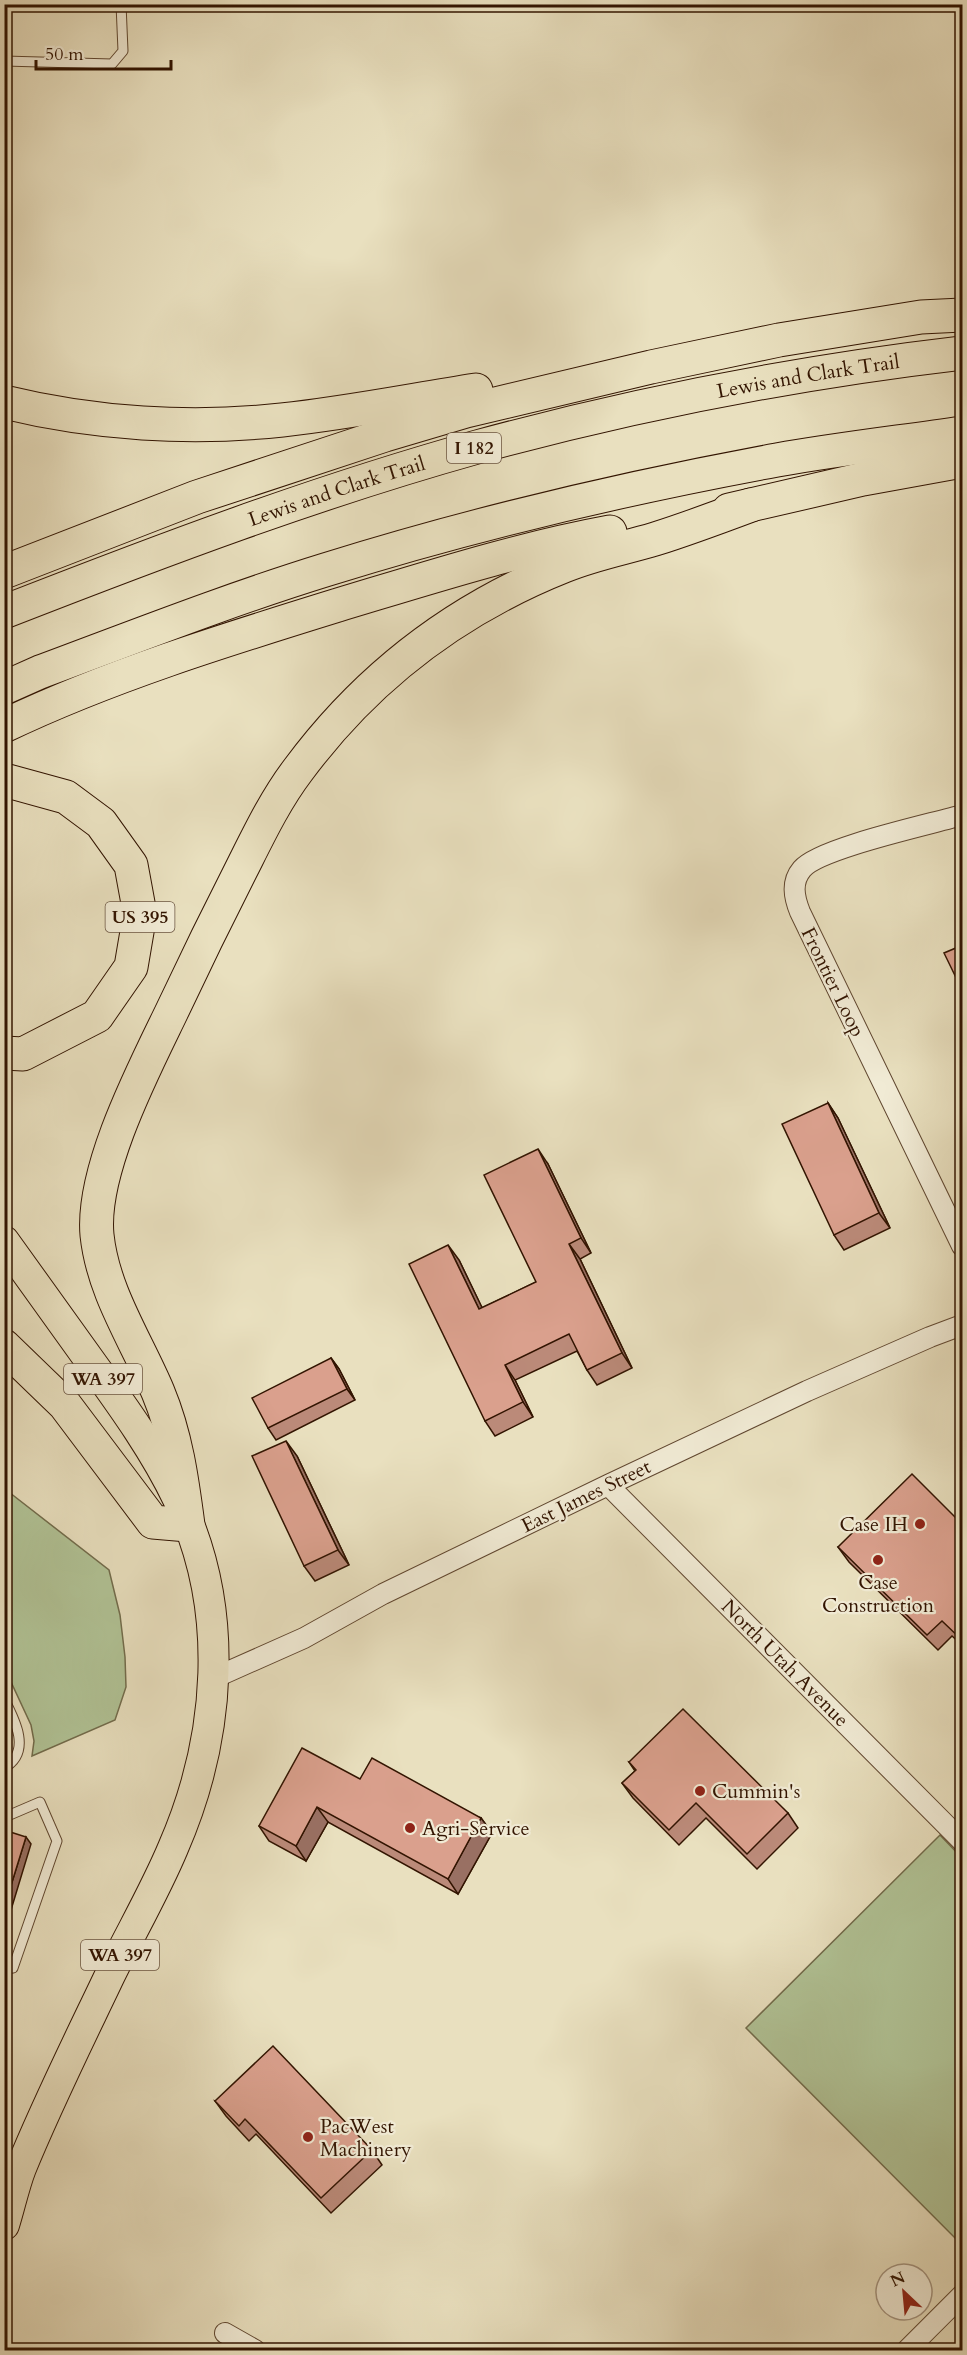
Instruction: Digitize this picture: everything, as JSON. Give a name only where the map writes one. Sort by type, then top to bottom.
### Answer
[{"type":"highway","points":[[4,572],[197,497],[385,435],[466,411],[651,367],[779,340],[921,317],[963,315]]},
{"type":"highway","name":"Lewis and Clark Trail","points":[[4,612],[90,577],[261,514],[476,447],[579,421],[728,390],[963,353]]},
{"type":"highway","points":[[4,402],[128,422],[224,424],[281,420],[542,380],[651,367]]},
{"type":"highway","points":[[4,688],[40,672],[262,590],[327,569],[509,518],[614,493],[780,459],[963,433]]},
{"type":"highway","points":[[4,726],[92,689],[161,664],[250,633],[420,580],[572,539],[751,505],[863,479],[963,461]]},
{"type":"highway","points":[[4,1346],[65,1406],[153,1522],[188,1524],[179,1461],[171,1427],[157,1390],[117,1308],[105,1271],[97,1235],[98,1205],[104,1172],[121,1124],[154,1048],[270,814],[296,773],[352,705],[402,659],[473,609],[567,564],[656,539],[751,505]]},
{"type":"highway","name":"US 395","points":[[4,780],[66,797],[101,823],[131,865],[140,914],[131,967],[97,1016],[23,1054],[4,1053]]},
{"type":"main road","name":"WA 397","points":[[4,1241],[127,1413],[160,1466],[188,1524],[208,1603],[215,1659],[211,1721],[204,1758],[192,1798],[173,1848],[110,1975],[20,2170],[4,2225]]},
{"type":"street","name":"Frontier Loop","points":[[963,815],[824,854],[803,867],[796,880],[794,891],[800,912],[963,1246]]},
{"type":"street","name":"East James Street","points":[[214,1678],[304,1638],[383,1594],[807,1391],[930,1337],[963,1325]]},
{"type":"street","name":"North Utah Avenue","points":[[608,1485],[963,1841]]},
{"type":"street","points":[[907,2350],[963,2295]]},
{"type":"street","points":[[225,2333],[255,2350]]},
{"type":"lane","points":[[4,61],[112,64],[123,51],[121,4]]},
{"type":"lane","points":[[4,1699],[17,1726],[20,1744],[14,1760],[4,1768]]},
{"type":"lane","points":[[4,1969],[13,1968],[57,1841],[40,1802],[5,1817]]},
{"type":"green space","points":[[5,1489],[109,1570],[120,1615],[125,1657],[126,1687],[115,1720],[32,1756],[34,1741],[31,1725],[5,1669]]},
{"type":"green space","points":[[940,1835],[962,1858],[962,2245],[746,2028]]},
{"type":"building","points":[[963,945],[963,992],[944,953]]},
{"type":"building","points":[[828,1103],[879,1213],[834,1235],[782,1124]]},
{"type":"building","points":[[538,1149],[581,1238],[569,1244],[622,1353],[587,1370],[569,1334],[505,1365],[523,1402],[485,1421],[409,1264],[448,1245],[479,1309],[536,1282],[484,1175]]},
{"type":"building","points":[[331,1358],[347,1389],[268,1428],[252,1398]]},
{"type":"building","points":[[286,1441],[338,1550],[304,1566],[252,1456]]},
{"type":"building","points":[[912,1474],[963,1525],[963,1641],[942,1621],[927,1635],[838,1547]]},
{"type":"building","name":"Cummin's","points":[[683,1709],[788,1813],[747,1854],[696,1803],[669,1830],[622,1783],[636,1770],[629,1762]]},
{"type":"building","name":"Agri-Service","points":[[302,1748],[360,1779],[372,1758],[481,1818],[448,1879],[317,1807],[296,1846],[259,1826]]},
{"type":"building","points":[[4,1830],[26,1837],[4,1908]]},
{"type":"building","name":"PacWest Machinery","points":[[273,2046],[372,2150],[321,2198],[245,2119],[239,2126],[215,2101]]},
{"type":"place","name":"Case IH","points":[[920,1524]]},
{"type":"place","name":"Case Construction","points":[[878,1560]]},
{"type":"place","name":"Cummin's","points":[[700,1791]]},
{"type":"place","name":"Agri-Service","points":[[410,1828]]},
{"type":"place","name":"PacWest Machinery","points":[[308,2137]]}]
